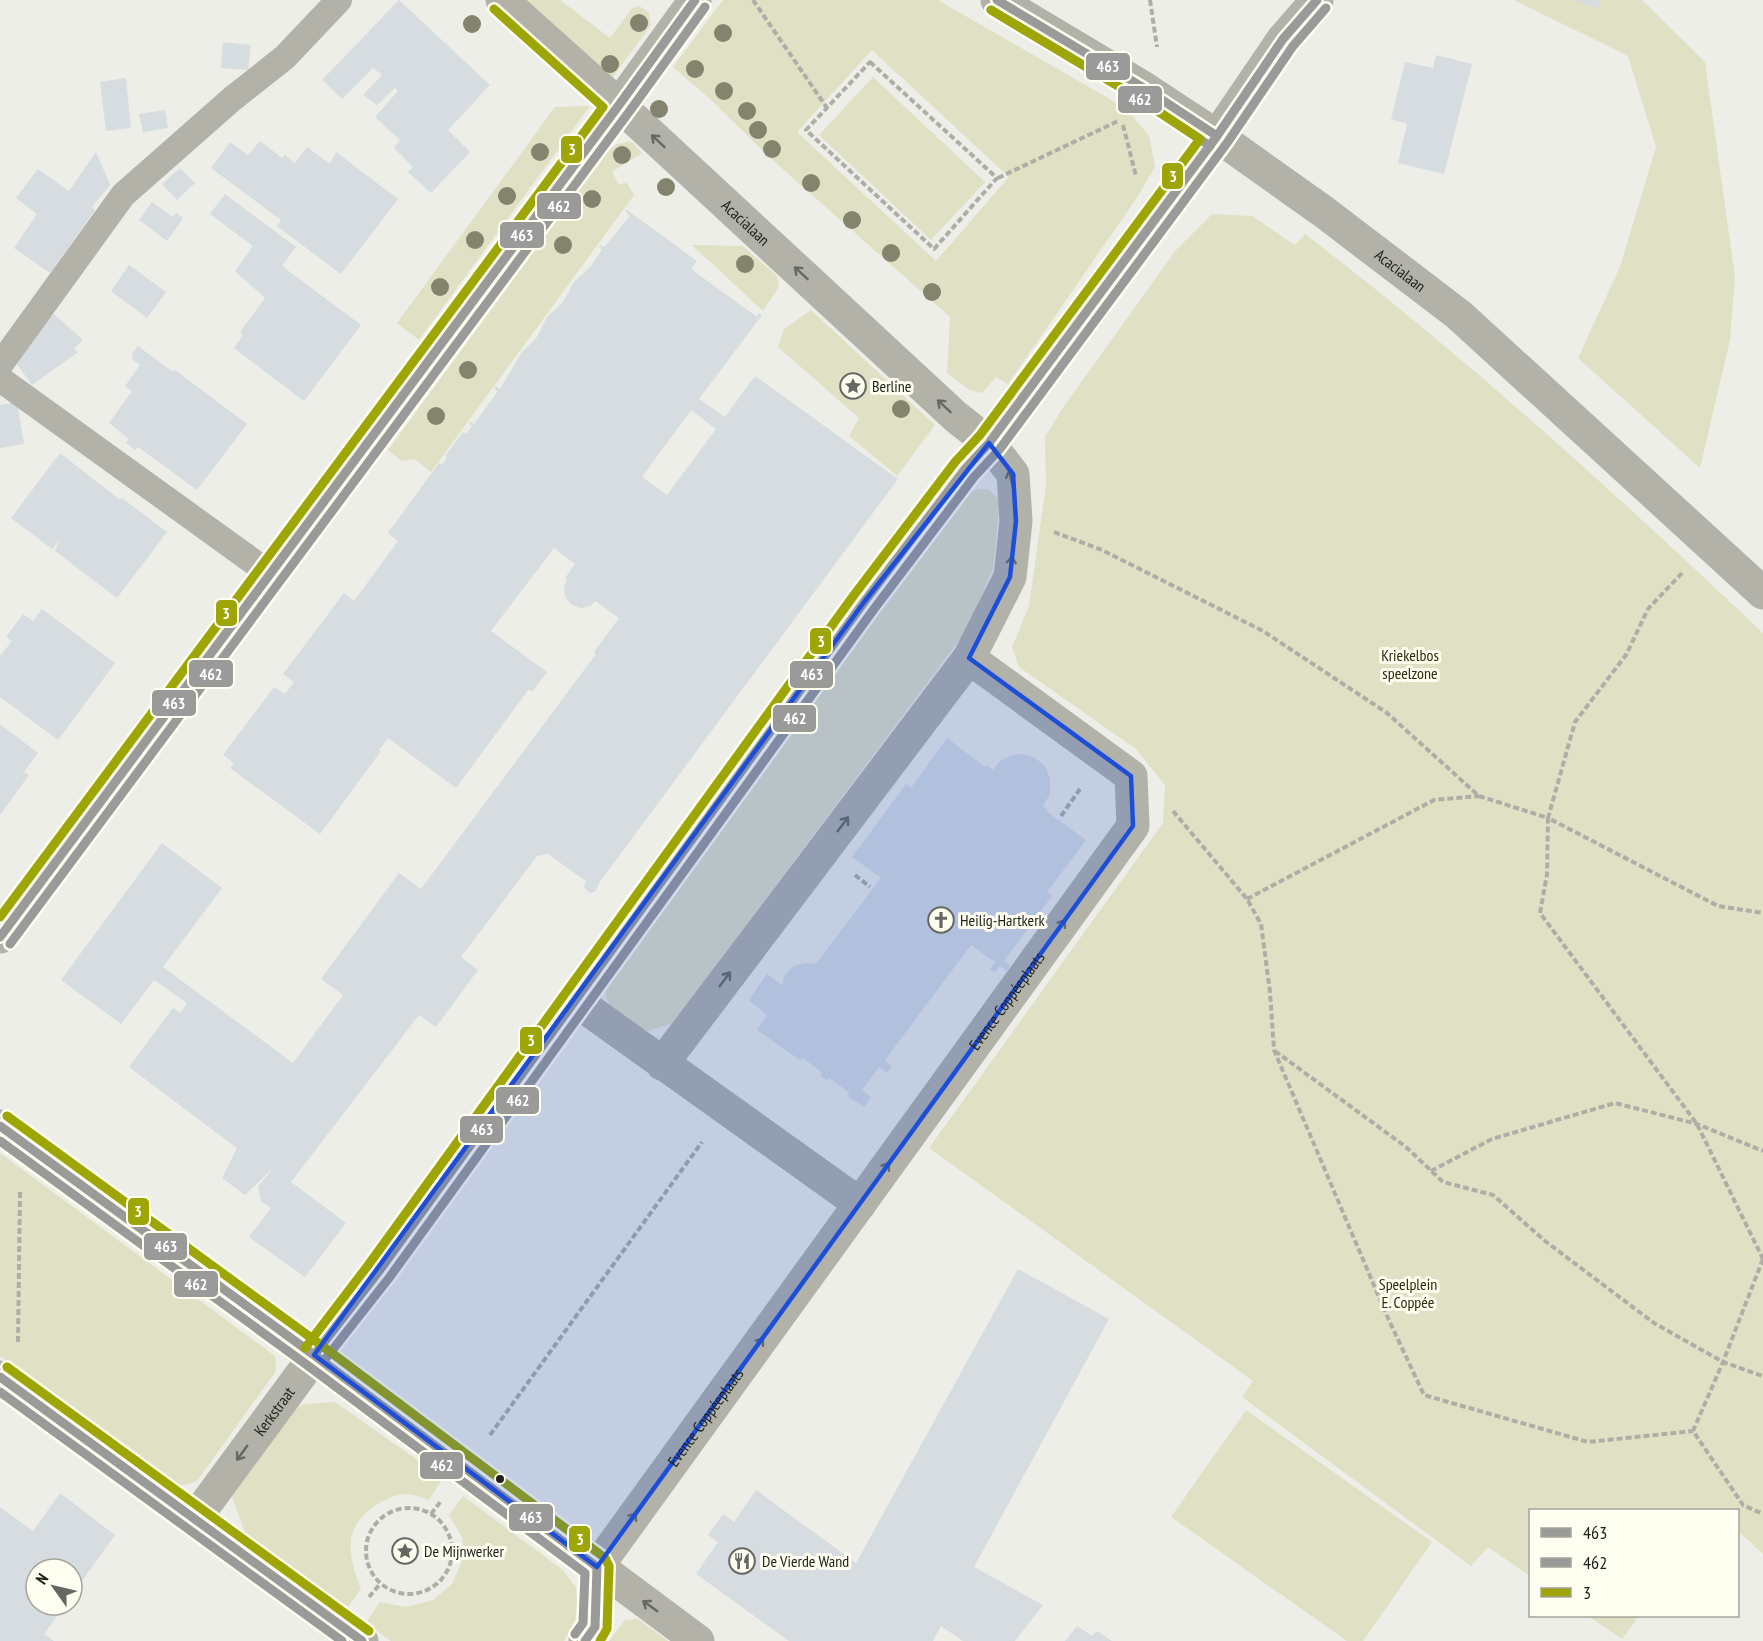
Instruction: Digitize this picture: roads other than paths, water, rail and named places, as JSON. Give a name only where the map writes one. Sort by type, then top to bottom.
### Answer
[{"type":"street","name":"Acacialaan","points":[[502,0],[619,105],[956,417],[989,443]]},
{"type":"street","points":[[0,937],[695,0]]},
{"type":"street","name":"Acacialaan","points":[[997,0],[1144,88],[1217,136],[1323,212],[1459,315],[1763,593]]},
{"type":"street","name":"Kerkstraat","points":[[194,1520],[314,1355],[379,1272],[864,602],[965,469],[989,443],[1217,136],[1283,39],[1317,0]]},
{"type":"street","points":[[662,1064],[969,657],[1010,578],[1017,521],[1012,474],[989,443]]},
{"type":"street","name":"Evence Coppéeplaats","points":[[597,1567],[1133,826],[1131,776],[969,657]]},
{"type":"street","points":[[576,1001],[860,1204]]},
{"type":"street","points":[[0,1126],[314,1355],[698,1641]]},
{"type":"street","points":[[0,1377],[362,1641]]},
{"type":"street","points":[[585,1641],[595,1627],[597,1567]]},
{"type":"lane","points":[[0,365],[123,195],[232,99],[285,57],[339,0]]},
{"type":"lane","points":[[0,379],[269,573]]},
{"type":"place","name":"Berline","points":[[853,386]]},
{"type":"place","name":"Heilig-Hartkerk","points":[[941,920]]},
{"type":"place","name":"De Mijnwerker","points":[[405,1551]]},
{"type":"place","name":"De Vierde Wand","points":[[742,1561]]},
{"type":"park label","name":"Kriekelbos speelzone","points":[[1410,664]]},
{"type":"park label","name":"Speelplein E. Coppée","points":[[1408,1293]]}]
